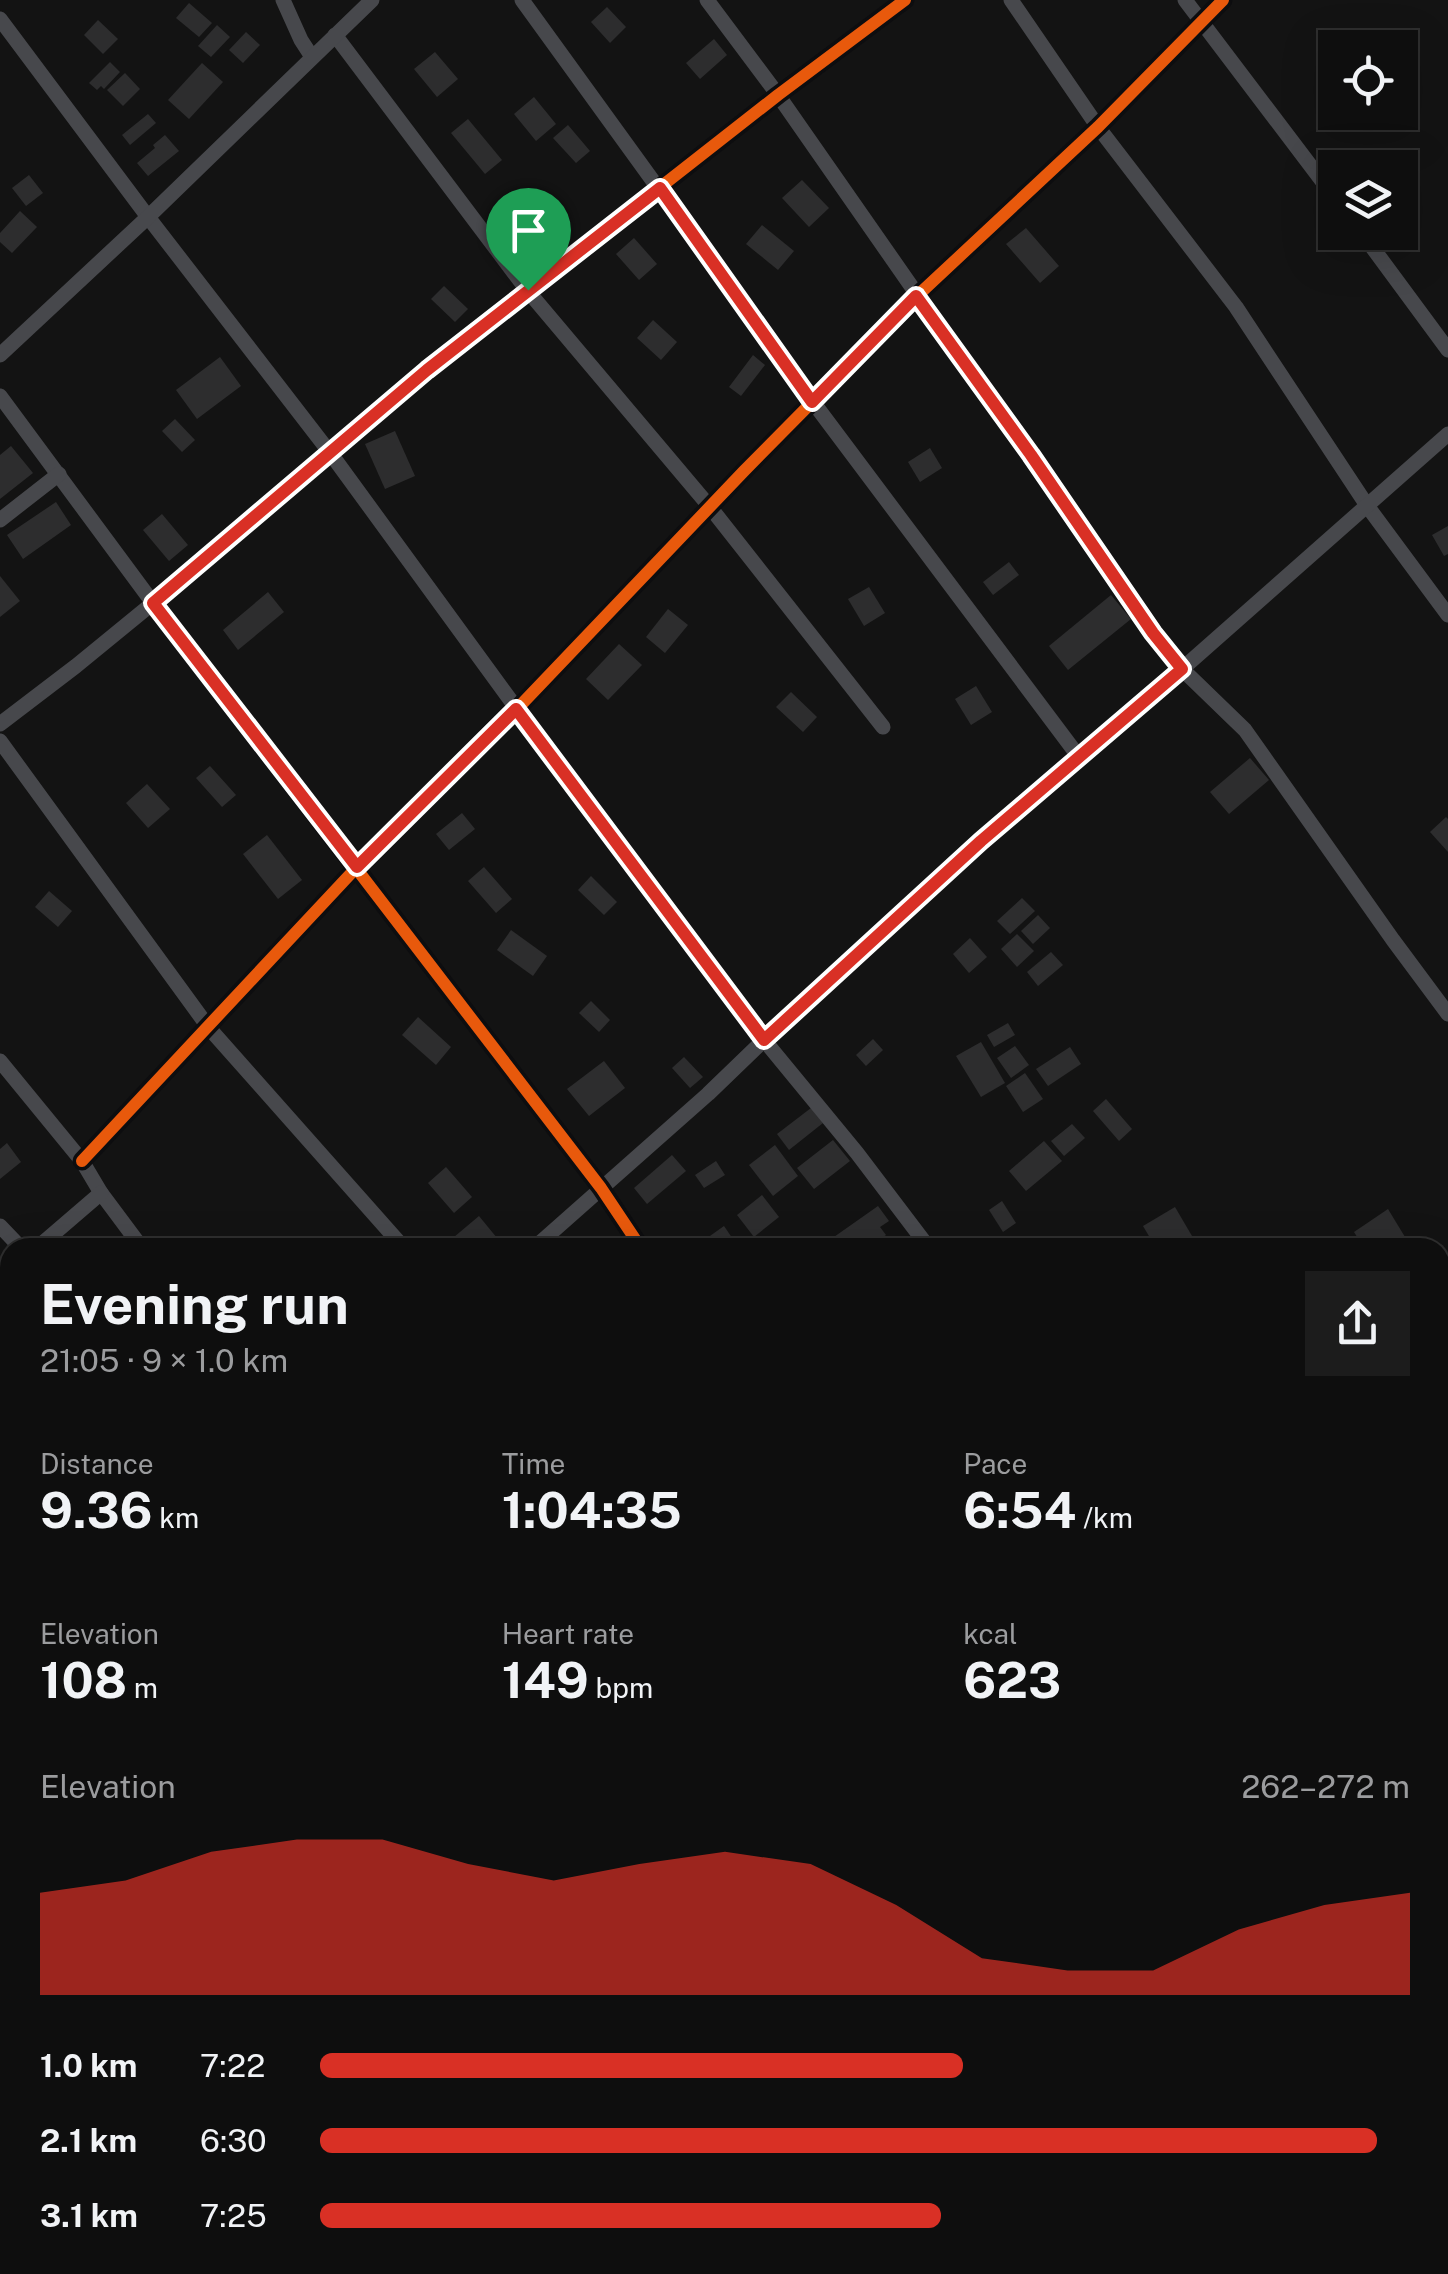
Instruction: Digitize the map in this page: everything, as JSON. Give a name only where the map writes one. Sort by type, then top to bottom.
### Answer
[{"type":"street","points":[[283,0],[312,57]]},
{"type":"street","points":[[0,355],[372,0]]},
{"type":"street","points":[[522,0],[812,402],[1079,757]]},
{"type":"street","points":[[707,0],[778,95],[1153,633],[1182,669],[1245,730],[1448,1014]]},
{"type":"street","points":[[0,724],[153,603],[427,370],[905,0]]},
{"type":"street","points":[[1011,0],[1098,127],[1236,307],[1368,507],[1448,615]]},
{"type":"street","points":[[1185,0],[1318,175]]},
{"type":"street","points":[[82,1161],[357,867],[516,709],[916,296],[1098,127],[1223,0]]},
{"type":"street","points":[[0,20],[331,454],[764,1040],[921,1238]]},
{"type":"street","points":[[335,35],[528,290],[710,506],[884,727]]},
{"type":"street","points":[[1373,250],[1448,350]]},
{"type":"street","points":[[0,396],[153,603],[601,1188],[634,1238]]},
{"type":"street","points":[[545,1238],[708,1094],[981,841],[1448,434]]},
{"type":"street","points":[[0,520],[60,474]]},
{"type":"street","points":[[0,740],[208,1028],[395,1238]]},
{"type":"street","points":[[0,1061],[82,1161],[135,1238]]},
{"type":"street","points":[[49,1238],[101,1193]]},
{"type":"building","points":[[189,3],[212,23],[199,37],[176,18]]},
{"type":"building","points":[[607,7],[626,27],[610,43],[591,22]]},
{"type":"building","points":[[98,20],[118,39],[103,54],[84,35]]},
{"type":"building","points":[[217,25],[230,37],[211,57],[198,46]]},
{"type":"building","points":[[246,32],[260,45],[243,63],[229,50]]},
{"type":"building","points":[[714,39],[727,55],[700,79],[686,63]]},
{"type":"building","points":[[435,52],[458,79],[437,97],[414,69]]},
{"type":"building","points":[[110,62],[120,72],[104,89],[101,86],[97,90],[89,83]]},
{"type":"building","points":[[202,63],[223,82],[189,119],[168,100]]},
{"type":"building","points":[[125,73],[140,89],[123,106],[107,90]]},
{"type":"building","points":[[534,97],[556,124],[536,141],[514,114]]},
{"type":"building","points":[[148,114],[156,123],[130,145],[122,135]]},
{"type":"building","points":[[468,119],[502,160],[485,174],[451,133]]},
{"type":"building","points":[[568,125],[590,151],[576,163],[553,138]]},
{"type":"building","points":[[165,135],[179,151],[148,176],[137,163]]},
{"type":"building","points":[[29,175],[43,193],[26,206],[12,188]]},
{"type":"building","points":[[802,180],[829,208],[809,227],[782,198]]},
{"type":"building","points":[[20,211],[37,227],[12,253],[0,242],[0,233]]},
{"type":"building","points":[[762,225],[794,251],[778,270],[746,244]]},
{"type":"building","points":[[1026,228],[1059,266],[1040,283],[1006,244]]},
{"type":"building","points":[[634,238],[657,264],[639,280],[616,254]]},
{"type":"building","points":[[444,286],[468,309],[455,322],[431,299]]},
{"type":"building","points":[[653,320],[677,342],[661,360],[637,338]]},
{"type":"building","points":[[753,355],[765,365],[741,396],[729,387]]},
{"type":"building","points":[[220,357],[241,386],[197,419],[176,390]]},
{"type":"building","points":[[175,419],[195,440],[182,452],[162,431]]},
{"type":"building","points":[[395,431],[415,476],[385,489],[365,444]]},
{"type":"building","points":[[11,446],[33,473],[0,499],[0,455]]},
{"type":"building","points":[[930,448],[942,468],[920,482],[908,462]]},
{"type":"building","points":[[56,502],[71,525],[23,559],[7,535]]},
{"type":"building","points":[[162,514],[188,545],[169,561],[143,530]]},
{"type":"building","points":[[1448,526],[1448,554],[1444,556],[1432,535]]},
{"type":"building","points":[[1009,562],[1019,575],[993,595],[983,582]]},
{"type":"building","points":[[0,576],[20,601],[0,617]]},
{"type":"building","points":[[869,587],[885,613],[864,626],[848,599]]},
{"type":"building","points":[[268,592],[284,612],[238,650],[223,630]]},
{"type":"building","points":[[1111,595],[1131,619],[1068,670],[1049,646]]},
{"type":"building","points":[[668,609],[688,625],[665,653],[646,637]]},
{"type":"building","points":[[619,644],[642,665],[608,700],[586,679]]},
{"type":"building","points":[[976,686],[992,712],[971,725],[955,699]]},
{"type":"building","points":[[791,692],[817,717],[803,732],[776,707]]},
{"type":"building","points":[[1250,758],[1269,780],[1229,814],[1210,792]]},
{"type":"building","points":[[210,766],[236,795],[222,807],[196,778]]},
{"type":"building","points":[[147,784],[170,809],[148,828],[126,803]]},
{"type":"building","points":[[462,813],[475,829],[449,850],[436,834]]},
{"type":"building","points":[[1448,819],[1448,852],[1430,832]]},
{"type":"building","points":[[267,835],[302,880],[278,899],[243,854]]},
{"type":"building","points":[[484,867],[512,899],[496,913],[468,881]]},
{"type":"building","points":[[591,876],[617,902],[604,915],[578,890]]},
{"type":"building","points":[[49,891],[72,911],[58,927],[35,907]]},
{"type":"building","points":[[1022,898],[1035,911],[1010,934],[997,921]]},
{"type":"building","points":[[1038,915],[1050,928],[1033,944],[1021,931]]},
{"type":"building","points":[[511,930],[547,956],[533,976],[497,950]]},
{"type":"building","points":[[1017,934],[1034,951],[1017,967],[1001,949]]},
{"type":"building","points":[[970,938],[987,957],[969,973],[953,954]]},
{"type":"building","points":[[1051,952],[1063,965],[1038,986],[1027,972]]},
{"type":"building","points":[[591,1001],[610,1020],[599,1032],[579,1013]]},
{"type":"building","points":[[418,1017],[451,1047],[436,1065],[402,1035]]},
{"type":"building","points":[[1008,1023],[1015,1035],[994,1047],[987,1035]]},
{"type":"building","points":[[873,1039],[883,1050],[866,1066],[856,1055]]},
{"type":"building","points":[[981,1042],[1005,1083],[981,1097],[956,1056]]},
{"type":"building","points":[[1015,1046],[1029,1065],[1011,1078],[997,1058]]},
{"type":"building","points":[[1070,1047],[1081,1064],[1048,1086],[1036,1069]]},
{"type":"building","points":[[684,1057],[703,1077],[690,1088],[672,1068]]},
{"type":"building","points":[[604,1061],[625,1088],[589,1116],[567,1089]]},
{"type":"building","points":[[1025,1073],[1043,1099],[1023,1112],[1006,1086]]},
{"type":"building","points":[[1106,1099],[1132,1129],[1119,1141],[1093,1111]]},
{"type":"building","points":[[811,1108],[823,1123],[789,1150],[777,1134]]},
{"type":"building","points":[[1072,1124],[1085,1138],[1064,1156],[1051,1141]]},
{"type":"building","points":[[833,1140],[850,1161],[814,1189],[797,1168]]},
{"type":"building","points":[[1044,1141],[1062,1161],[1026,1191],[1009,1171]]},
{"type":"building","points":[[7,1143],[21,1162],[0,1179],[0,1149]]},
{"type":"building","points":[[775,1145],[798,1176],[773,1196],[749,1165]]},
{"type":"building","points":[[672,1155],[686,1171],[647,1204],[634,1188]]},
{"type":"building","points":[[716,1161],[725,1175],[704,1188],[695,1175]]},
{"type":"building","points":[[446,1167],[472,1197],[454,1213],[428,1183]]},
{"type":"building","points":[[762,1195],[779,1217],[754,1237],[737,1215]]},
{"type":"building","points":[[1002,1201],[1016,1223],[1003,1232],[989,1210]]},
{"type":"building","points":[[878,1206],[889,1221],[880,1227],[886,1235],[882,1238],[833,1238]]},
{"type":"building","points":[[1175,1207],[1192,1236],[1150,1238],[1143,1226]]},
{"type":"building","points":[[1388,1209],[1405,1237],[1358,1238],[1354,1232]]},
{"type":"building","points":[[479,1216],[497,1238],[453,1238]]},
{"type":"building","points":[[724,1226],[732,1238],[707,1238]]},
{"type":"cycle path","points":[[634,1238],[601,1188],[153,603],[427,370],[905,0]]},
{"type":"cycle path","points":[[82,1161],[357,867],[517,709],[744,471],[917,296],[1098,127],[1223,0]]},
{"type":"route","points":[[660,188],[812,402],[916,296],[1182,669],[981,841],[764,1040],[516,709],[357,867],[153,603],[427,370],[528,290],[660,188]]}]
